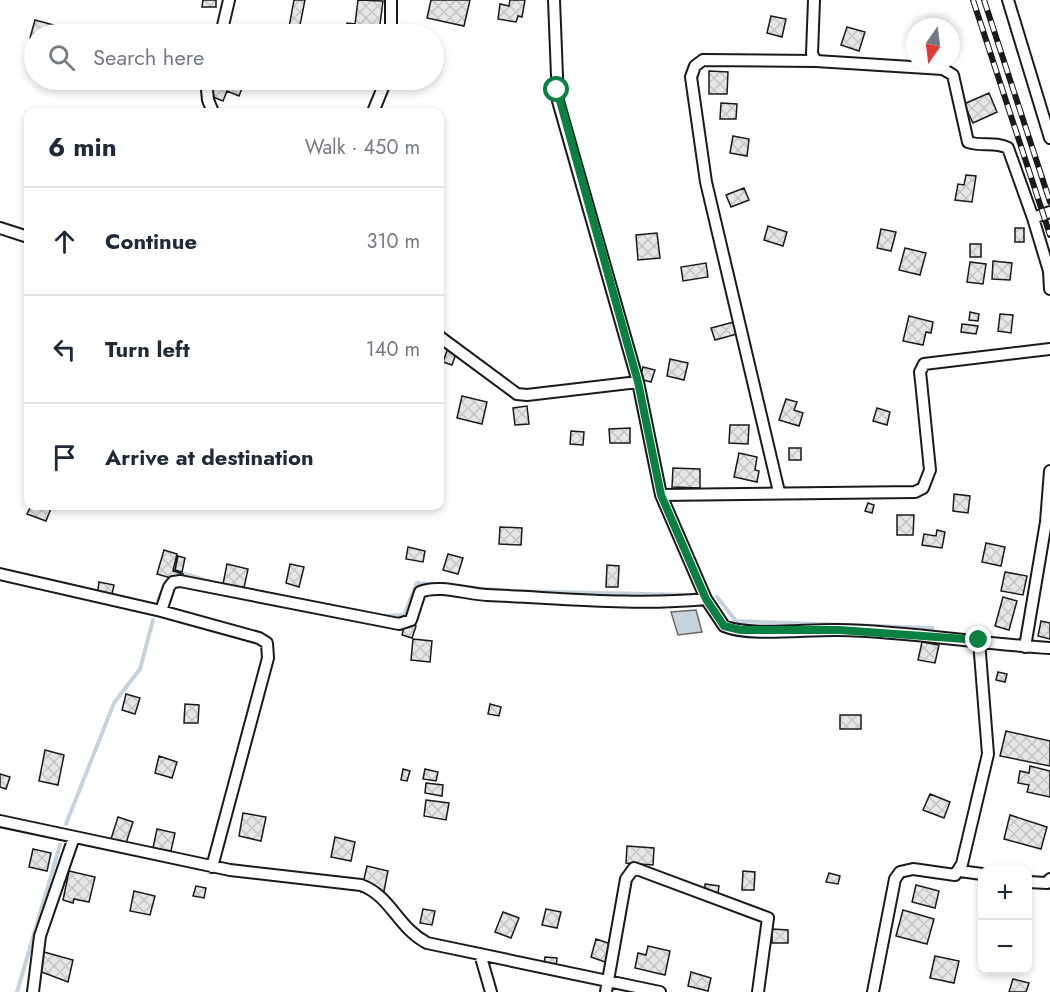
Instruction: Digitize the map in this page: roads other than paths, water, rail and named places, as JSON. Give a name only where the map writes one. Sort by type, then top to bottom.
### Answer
[{"type":"street","points":[[223,24],[229,0]]},
{"type":"street","points":[[391,0],[391,24]]},
{"type":"street","points":[[554,0],[558,101],[638,382],[661,495],[706,599],[724,626],[730,629],[839,630],[979,640],[1025,647],[1050,648]]},
{"type":"street","points":[[814,0],[812,54],[816,62]]},
{"type":"street","points":[[1008,0],[1050,138]]},
{"type":"street","points":[[779,492],[706,182],[692,77],[695,66],[704,60],[816,62],[943,69],[953,75],[968,142],[976,145],[1000,144],[1008,148],[1049,271],[1050,289]]},
{"type":"street","points":[[207,90],[211,108]]},
{"type":"street","points":[[374,108],[382,90]]},
{"type":"street","points":[[1032,218],[1050,212]]},
{"type":"street","points":[[0,228],[24,236]]},
{"type":"street","points":[[444,341],[517,394],[527,395],[638,382]]},
{"type":"street","points":[[661,495],[915,492],[928,480],[930,470],[920,372],[924,364],[1050,349]]},
{"type":"street","points":[[1025,647],[1046,522],[1050,471]]},
{"type":"street","points":[[0,574],[161,611],[260,638],[267,643],[269,651],[212,867]]},
{"type":"street","points":[[161,611],[168,587],[173,582],[180,581],[399,624],[411,620],[420,592],[427,589],[468,594],[655,603],[706,599]]},
{"type":"street","points":[[873,992],[895,879],[900,872],[913,869],[955,875],[960,871],[988,754],[979,640]]},
{"type":"street","points":[[0,821],[212,867],[361,885],[380,895],[413,936],[427,943],[607,986],[660,992]]},
{"type":"street","points":[[33,992],[40,936],[74,837]]},
{"type":"street","points":[[607,986],[626,879],[634,868],[768,918],[758,992]]},
{"type":"street","points":[[960,871],[978,873]]},
{"type":"street","points":[[1032,883],[1047,883],[1050,879]]},
{"type":"street","points":[[480,954],[491,992]]},
{"type":"waterway","points":[[172,575],[175,571],[215,583]]},
{"type":"waterway","points":[[158,600],[166,583]]},
{"type":"waterway","points":[[384,616],[404,615],[417,583],[510,591],[694,595]]},
{"type":"waterway","points":[[717,597],[736,621],[933,628]]},
{"type":"waterway","points":[[66,824],[114,703],[140,669],[153,620]]},
{"type":"waterway","points":[[17,992],[60,845]]},
{"type":"railway","points":[[973,0],[1050,235]]},
{"type":"railway","points":[[984,0],[1050,202]]}]
